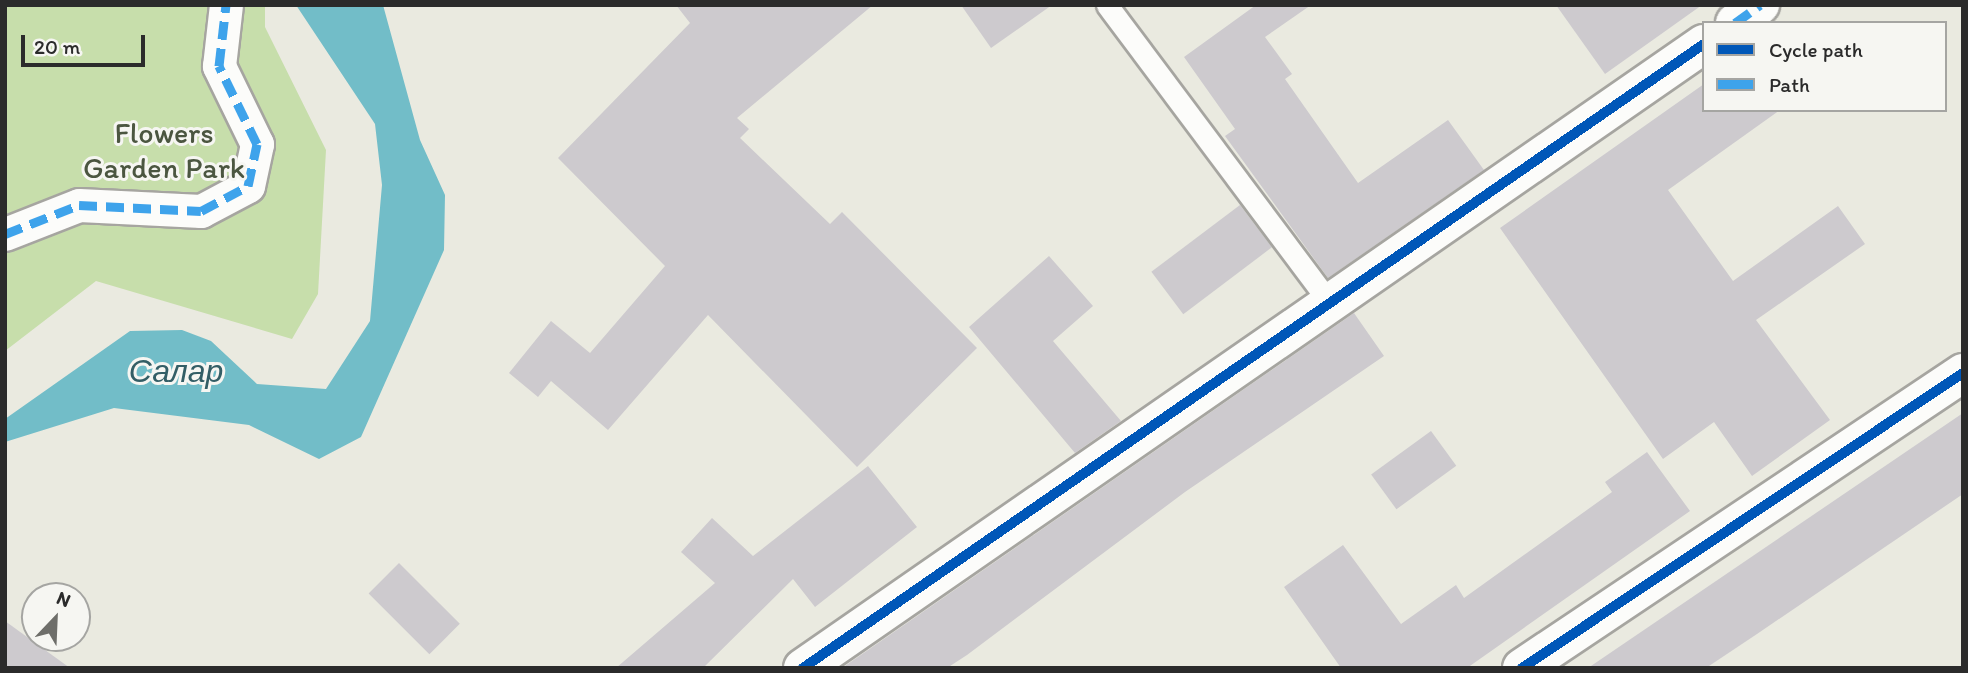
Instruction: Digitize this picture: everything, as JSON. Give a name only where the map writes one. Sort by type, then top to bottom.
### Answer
[{"type":"street","points":[[5,234],[79,205],[201,211],[247,186],[257,144],[219,66],[226,5]]},
{"type":"street","points":[[1738,21],[1760,5]]},
{"type":"street","points":[[803,668],[1702,45]]},
{"type":"street","points":[[1522,668],[1963,373]]},
{"type":"lane","points":[[1107,5],[1330,303]]},
{"type":"green space","name":"Flowers Garden Park","points":[[5,5],[265,5],[265,27],[326,150],[318,294],[292,339],[96,281],[5,351]]},
{"type":"water","name":"Салар","points":[[296,5],[383,5],[420,140],[445,195],[444,250],[361,437],[319,459],[249,425],[114,408],[5,442],[5,419],[130,331],[182,330],[211,341],[257,384],[326,389],[370,321],[382,185],[375,124]]},
{"type":"building","points":[[676,5],[873,5],[737,118],[749,129],[740,138],[830,224],[842,212],[977,348],[857,467],[708,315],[608,430],[551,381],[538,397],[509,373],[551,321],[590,353],[665,266],[558,158],[690,23]]},
{"type":"building","points":[[961,5],[1052,5],[991,48]]},
{"type":"building","points":[[1256,5],[1311,5],[1265,37],[1292,74],[1285,79],[1358,183],[1448,120],[1484,170],[1328,278],[1225,136],[1235,129],[1184,57]]},
{"type":"building","points":[[1556,5],[1702,5],[1605,74]]},
{"type":"building","points":[[1702,85],[1702,112],[1777,112],[1668,190],[1733,281],[1838,206],[1865,244],[1756,320],[1830,420],[1752,476],[1714,422],[1663,459],[1500,228]]},
{"type":"building","points":[[1240,205],[1272,247],[1183,314],[1151,272]]},
{"type":"building","points":[[1049,256],[1093,306],[1053,341],[1121,421],[1075,453],[969,327]]},
{"type":"building","points":[[1354,313],[1384,356],[1185,492],[967,655],[947,668],[842,668]]},
{"type":"building","points":[[1963,413],[1963,494],[1706,668],[1588,668]]},
{"type":"building","points":[[1431,431],[1456,466],[1396,509],[1371,474]]},
{"type":"building","points":[[1647,452],[1690,511],[1467,668],[1341,668],[1284,587],[1343,545],[1401,624],[1456,585],[1464,598],[1612,492],[1605,482]]},
{"type":"building","points":[[868,466],[917,527],[815,607],[793,579],[703,668],[616,668],[715,583],[681,552],[712,518],[753,556]]},
{"type":"building","points":[[399,563],[460,624],[429,654],[369,593]]},
{"type":"building","points":[[5,621],[21,633],[21,652],[48,652],[70,668],[5,668]]},
{"type":"marked path","points":[[5,234],[79,205],[201,211],[248,186],[257,144],[219,66],[226,5]]},
{"type":"marked path","points":[[1738,21],[1760,5]]},
{"type":"cycle path","points":[[803,668],[1702,45]]},
{"type":"cycle path","points":[[1522,668],[1963,373]]}]
